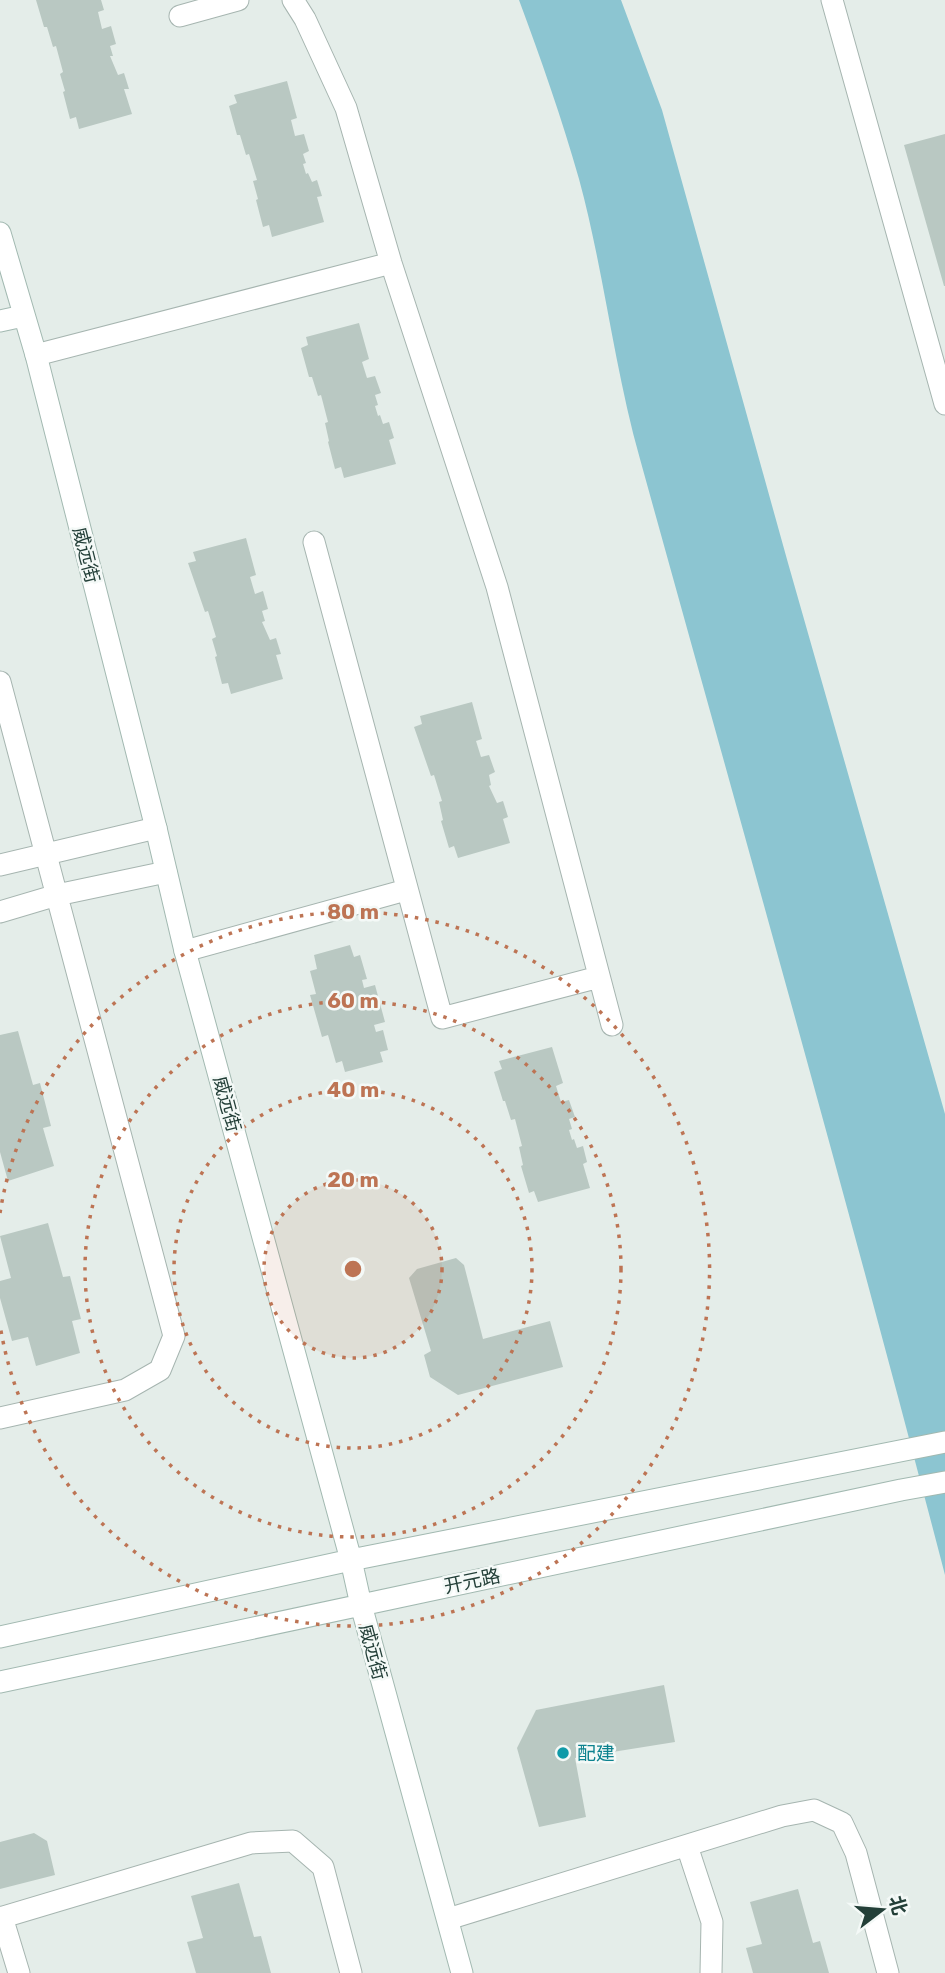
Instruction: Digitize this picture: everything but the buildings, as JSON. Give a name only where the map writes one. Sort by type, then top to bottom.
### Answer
[{"type":"street","points":[[180,16],[238,0]]},
{"type":"street","points":[[293,0],[305,19],[346,108],[391,263],[497,587],[612,1025]]},
{"type":"street","points":[[832,0],[945,404]]},
{"type":"street","name":"威远街","points":[[0,233],[36,355],[185,951],[351,1560],[360,1605],[462,1973]]},
{"type":"street","points":[[36,355],[391,263]]},
{"type":"street","points":[[0,321],[23,316]]},
{"type":"street","points":[[314,542],[442,1018],[599,977]]},
{"type":"street","points":[[0,682],[174,1336],[160,1370],[125,1390],[0,1418]]},
{"type":"street","points":[[0,865],[156,828]]},
{"type":"street","points":[[0,912],[57,895],[166,872]]},
{"type":"street","points":[[185,951],[406,890]]},
{"type":"street","points":[[0,1637],[351,1560],[945,1442]]},
{"type":"street","name":"开元路","points":[[0,1682],[945,1482]]},
{"type":"street","points":[[448,1919],[782,1816],[814,1810],[842,1823],[856,1853],[888,1973]]},
{"type":"street","points":[[19,1973],[1,1918],[251,1843],[293,1841],[323,1867],[351,1973]]},
{"type":"street","points":[[687,1846],[712,1922],[711,1973]]},
{"type":"water","points":[[519,0],[621,0],[662,110],[945,1114],[945,1575],[833,1156],[640,459],[579,179]]},
{"type":"place","name":"配建","points":[[563,1753]]}]
